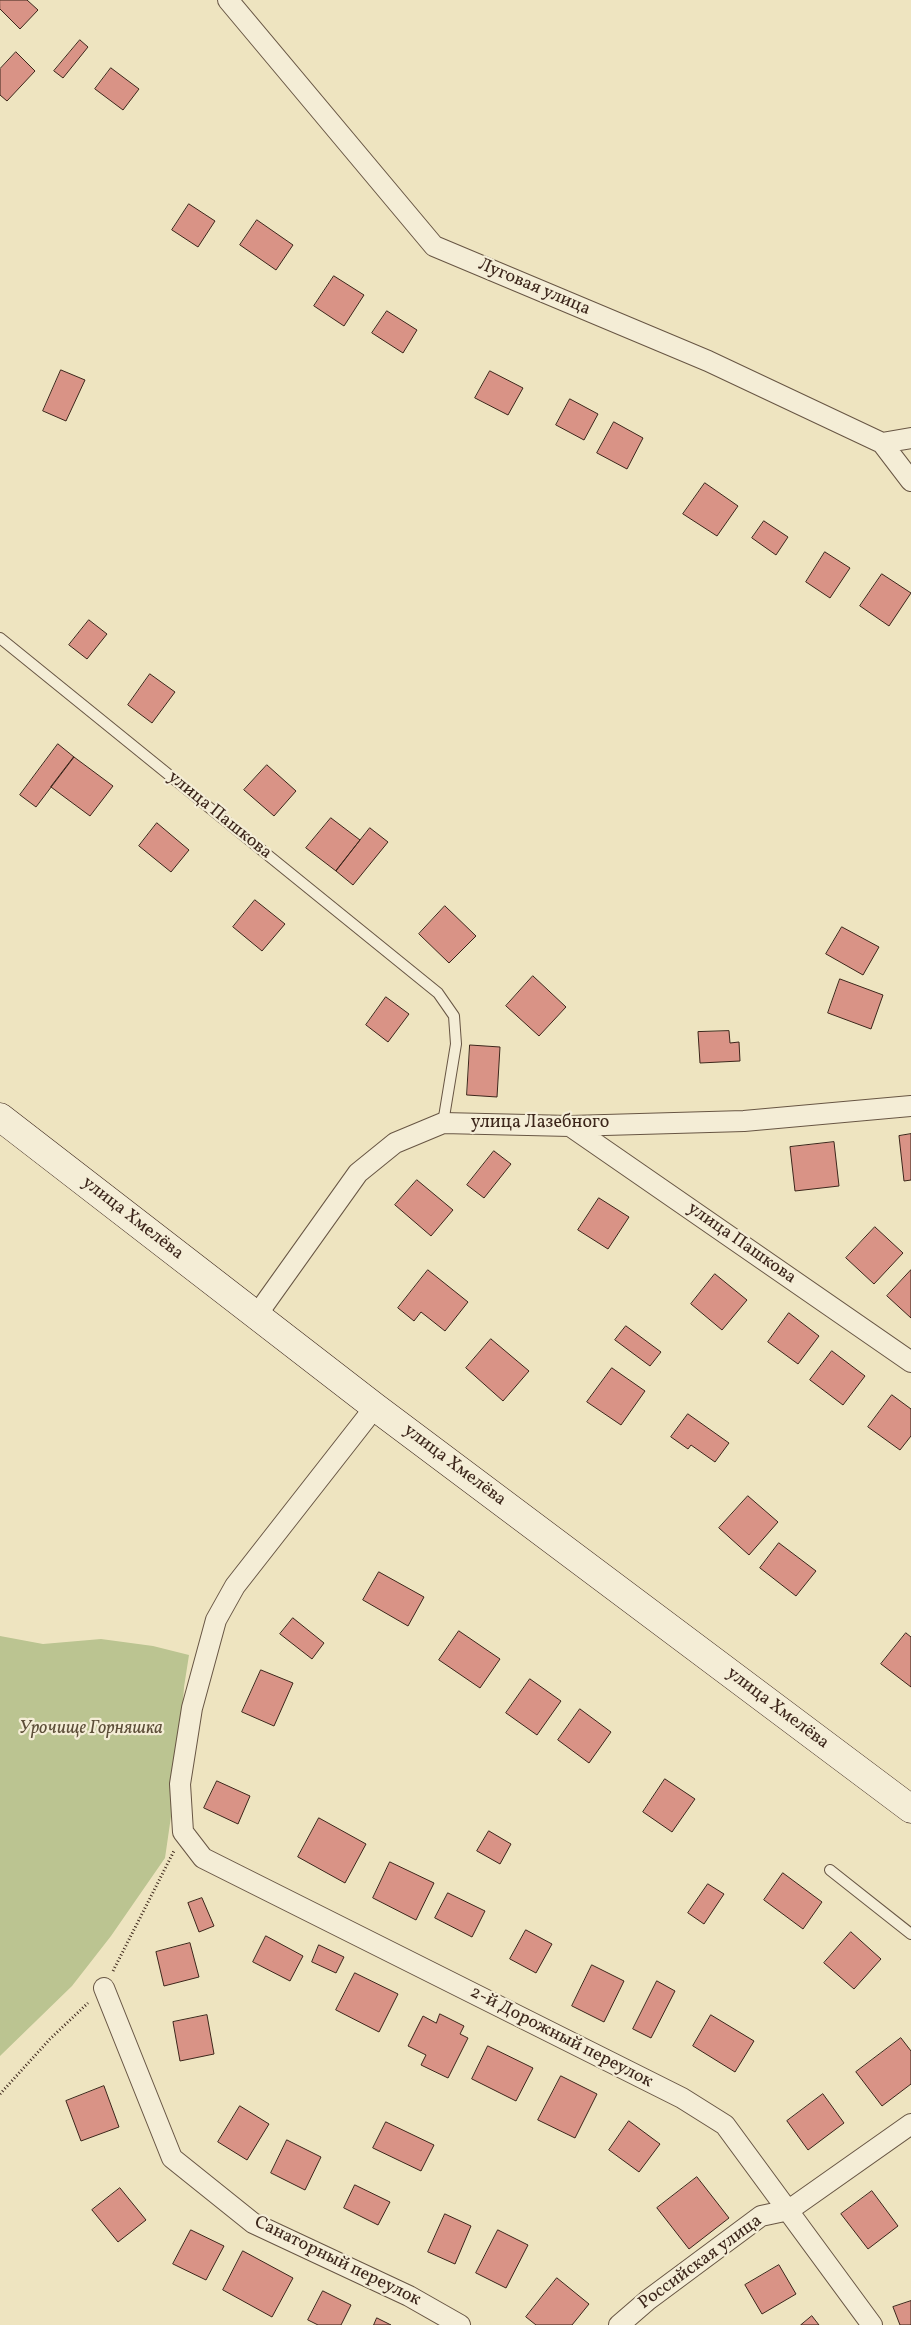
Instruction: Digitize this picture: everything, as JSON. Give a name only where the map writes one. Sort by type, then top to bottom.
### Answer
[{"type":"main road","name":"улица Хмелёва","points":[[0,1117],[256,1316],[911,1809]]},
{"type":"main road","points":[[0,1137],[160,1253],[256,1316]]},
{"type":"street","name":"Луговая улица","points":[[228,0],[434,246],[708,361],[882,443],[911,481]]},
{"type":"street","points":[[882,443],[911,438]]},
{"type":"street","name":"улица Лазебного","points":[[256,1316],[358,1173],[395,1143],[443,1123],[570,1126],[744,1121],[911,1106]]},
{"type":"street","name":"улица Пашкова","points":[[570,1126],[911,1362]]},
{"type":"street","points":[[183,1832],[180,1784],[192,1708],[216,1620],[234,1586],[375,1406]]},
{"type":"street","name":"2-й Дорожный переулок","points":[[183,1832],[203,1858],[682,2098],[725,2125],[872,2325]]},
{"type":"street","name":"Санаторный переулок","points":[[104,1988],[172,2158],[253,2223],[409,2296],[460,2325]]},
{"type":"street","name":"Российская улица","points":[[619,2325],[648,2300],[761,2216],[789,2210],[911,2124]]},
{"type":"lane","name":"улица Пашкова","points":[[0,638],[438,993],[454,1016],[456,1044],[443,1123]]},
{"type":"lane","points":[[830,1870],[911,1934]]},
{"type":"path","points":[[0,2094],[50,2039],[104,1988],[183,1832]]},
{"type":"green space","name":"Урочище Горняшка","points":[[0,1636],[43,1644],[101,1639],[153,1646],[189,1655],[184,1687],[179,1761],[165,1858],[111,1936],[72,1986],[0,2056]]},
{"type":"building","points":[[0,0],[27,0],[38,10],[20,29],[0,9]]},
{"type":"building","points":[[80,40],[88,47],[63,78],[54,71]]},
{"type":"building","points":[[16,52],[35,71],[7,101],[0,95],[0,69]]},
{"type":"building","points":[[111,68],[139,89],[123,110],[95,89]]},
{"type":"building","points":[[189,204],[215,221],[198,247],[172,230]]},
{"type":"building","points":[[257,220],[293,245],[276,270],[240,245]]},
{"type":"building","points":[[334,276],[364,295],[344,326],[314,306]]},
{"type":"building","points":[[387,311],[417,330],[403,353],[372,333]]},
{"type":"building","points":[[61,370],[85,380],[66,421],[43,411]]},
{"type":"building","points":[[490,371],[523,388],[508,415],[475,398]]},
{"type":"building","points":[[570,399],[598,414],[584,440],[556,425]]},
{"type":"building","points":[[614,422],[643,438],[627,469],[597,453]]},
{"type":"building","points":[[705,483],[738,506],[717,536],[683,514]]},
{"type":"building","points":[[764,521],[788,537],[776,555],[752,538]]},
{"type":"building","points":[[825,552],[850,568],[830,598],[806,582]]},
{"type":"building","points":[[882,574],[911,593],[889,626],[860,606]]},
{"type":"building","points":[[89,620],[107,634],[87,659],[69,645]]},
{"type":"building","points":[[150,674],[175,692],[152,723],[128,705]]},
{"type":"building","points":[[58,744],[74,757],[36,807],[20,795]]},
{"type":"building","points":[[74,757],[113,786],[90,816],[51,787]]},
{"type":"building","points":[[267,765],[296,791],[274,816],[244,790]]},
{"type":"building","points":[[331,818],[360,840],[336,871],[306,848]]},
{"type":"building","points":[[157,823],[189,850],[171,872],[139,846]]},
{"type":"building","points":[[370,828],[388,842],[353,885],[336,871]]},
{"type":"building","points":[[255,900],[285,924],[262,951],[233,927]]},
{"type":"building","points":[[445,906],[476,936],[449,963],[419,934]]},
{"type":"building","points":[[842,927],[879,947],[863,975],[826,954]]},
{"type":"building","points":[[533,976],[566,1007],[539,1036],[506,1006]]},
{"type":"building","points":[[840,979],[883,995],[871,1029],[828,1013]]},
{"type":"building","points":[[386,997],[409,1014],[388,1042],[366,1025]]},
{"type":"building","points":[[729,1031],[730,1043],[739,1042],[740,1061],[700,1063],[698,1032]]},
{"type":"building","points":[[470,1045],[500,1047],[497,1097],[467,1095]]},
{"type":"building","points":[[911,1134],[911,1180],[904,1181],[899,1136]]},
{"type":"building","points":[[834,1142],[839,1186],[795,1191],[790,1147]]},
{"type":"building","points":[[494,1151],[511,1164],[484,1198],[467,1185]]},
{"type":"building","points":[[417,1180],[453,1210],[431,1236],[395,1205]]},
{"type":"building","points":[[599,1198],[629,1217],[608,1249],[578,1230]]},
{"type":"building","points":[[875,1227],[903,1253],[874,1284],[846,1258]]},
{"type":"building","points":[[428,1270],[468,1302],[445,1331],[421,1312],[414,1321],[398,1308]]},
{"type":"building","points":[[911,1270],[911,1318],[887,1296]]},
{"type":"building","points":[[715,1274],[747,1300],[722,1330],[691,1304]]},
{"type":"building","points":[[789,1313],[819,1336],[798,1364],[768,1342]]},
{"type":"building","points":[[626,1326],[661,1352],[650,1366],[615,1340]]},
{"type":"building","points":[[491,1339],[529,1371],[503,1401],[466,1368]]},
{"type":"building","points":[[832,1351],[865,1376],[843,1405],[810,1380]]},
{"type":"building","points":[[612,1368],[645,1391],[621,1425],[587,1402]]},
{"type":"building","points":[[892,1395],[911,1409],[911,1436],[900,1450],[868,1427]]},
{"type":"building","points":[[688,1414],[729,1443],[715,1462],[691,1445],[688,1449],[671,1437]]},
{"type":"building","points":[[748,1496],[778,1522],[749,1555],[719,1528]]},
{"type":"building","points":[[779,1543],[816,1571],[796,1596],[760,1568]]},
{"type":"building","points":[[379,1572],[424,1597],[408,1626],[363,1600]]},
{"type":"building","points":[[293,1618],[324,1643],[312,1659],[280,1634]]},
{"type":"building","points":[[459,1631],[500,1659],[480,1688],[439,1660]]},
{"type":"building","points":[[906,1633],[911,1637],[911,1687],[881,1664]]},
{"type":"building","points":[[261,1670],[293,1683],[274,1726],[242,1712]]},
{"type":"building","points":[[530,1679],[561,1701],[537,1735],[506,1713]]},
{"type":"building","points":[[580,1709],[611,1732],[589,1763],[558,1740]]},
{"type":"building","points":[[665,1779],[695,1799],[672,1832],[643,1812]]},
{"type":"building","points":[[217,1781],[250,1796],[238,1824],[204,1808]]},
{"type":"building","points":[[319,1818],[366,1844],[345,1883],[298,1857]]},
{"type":"building","points":[[489,1831],[511,1844],[500,1864],[477,1851]]},
{"type":"building","points":[[390,1862],[434,1883],[416,1920],[373,1898]]},
{"type":"building","points":[[783,1873],[822,1902],[803,1929],[764,1900]]},
{"type":"building","points":[[708,1884],[724,1894],[704,1924],[688,1913]]},
{"type":"building","points":[[448,1893],[485,1911],[472,1937],[435,1918]]},
{"type":"building","points":[[202,1898],[214,1926],[199,1932],[188,1903]]},
{"type":"building","points":[[526,1930],[552,1944],[536,1973],[510,1959]]},
{"type":"building","points":[[851,1932],[881,1959],[854,1989],[824,1963]]},
{"type":"building","points":[[266,1936],[303,1956],[290,1981],[253,1962]]},
{"type":"building","points":[[190,1943],[199,1977],[164,1986],[156,1952]]},
{"type":"building","points":[[319,1945],[344,1957],[336,1973],[312,1962]]},
{"type":"building","points":[[592,1965],[624,1981],[604,2022],[572,2006]]},
{"type":"building","points":[[355,1973],[398,1994],[379,2032],[336,2010]]},
{"type":"building","points":[[657,1981],[675,1991],[651,2038],[633,2029]]},
{"type":"building","points":[[440,2014],[464,2026],[460,2034],[468,2038],[448,2078],[421,2065],[426,2055],[408,2046],[423,2016],[436,2023]]},
{"type":"building","points":[[207,2015],[214,2054],[180,2061],[173,2022]]},
{"type":"building","points":[[711,2015],[754,2041],[735,2072],[693,2046]]},
{"type":"building","points":[[901,2038],[911,2051],[911,2084],[882,2106],[856,2072]]},
{"type":"building","points":[[488,2046],[533,2068],[516,2101],[472,2079]]},
{"type":"building","points":[[561,2076],[597,2094],[575,2138],[538,2120]]},
{"type":"building","points":[[104,2086],[119,2127],[81,2141],[66,2101]]},
{"type":"building","points":[[823,2094],[844,2123],[808,2150],[787,2121]]},
{"type":"building","points":[[240,2106],[269,2124],[247,2160],[218,2142]]},
{"type":"building","points":[[629,2121],[660,2144],[639,2172],[609,2150]]},
{"type":"building","points":[[386,2122],[434,2145],[421,2171],[373,2148]]},
{"type":"building","points":[[287,2140],[321,2157],[305,2190],[271,2173]]},
{"type":"building","points":[[697,2177],[729,2218],[689,2249],[657,2208]]},
{"type":"building","points":[[355,2185],[390,2202],[378,2225],[344,2208]]},
{"type":"building","points":[[120,2188],[146,2220],[118,2242],[92,2210]]},
{"type":"building","points":[[872,2191],[898,2226],[868,2249],[841,2214]]},
{"type":"building","points":[[445,2214],[471,2226],[455,2264],[428,2252]]},
{"type":"building","points":[[191,2230],[224,2246],[206,2280],[173,2264]]},
{"type":"building","points":[[498,2230],[528,2245],[506,2288],[476,2273]]},
{"type":"building","points":[[243,2251],[293,2278],[272,2317],[223,2290]]},
{"type":"building","points":[[779,2265],[796,2294],[762,2314],[745,2285]]},
{"type":"building","points":[[557,2278],[589,2304],[572,2325],[536,2325],[526,2317]]},
{"type":"building","points":[[323,2291],[351,2305],[341,2325],[318,2325],[308,2320]]},
{"type":"building","points":[[911,2301],[911,2325],[900,2325],[893,2307]]},
{"type":"building","points":[[812,2316],[819,2325],[801,2325]]},
{"type":"building","points":[[377,2318],[391,2325],[374,2325]]}]
